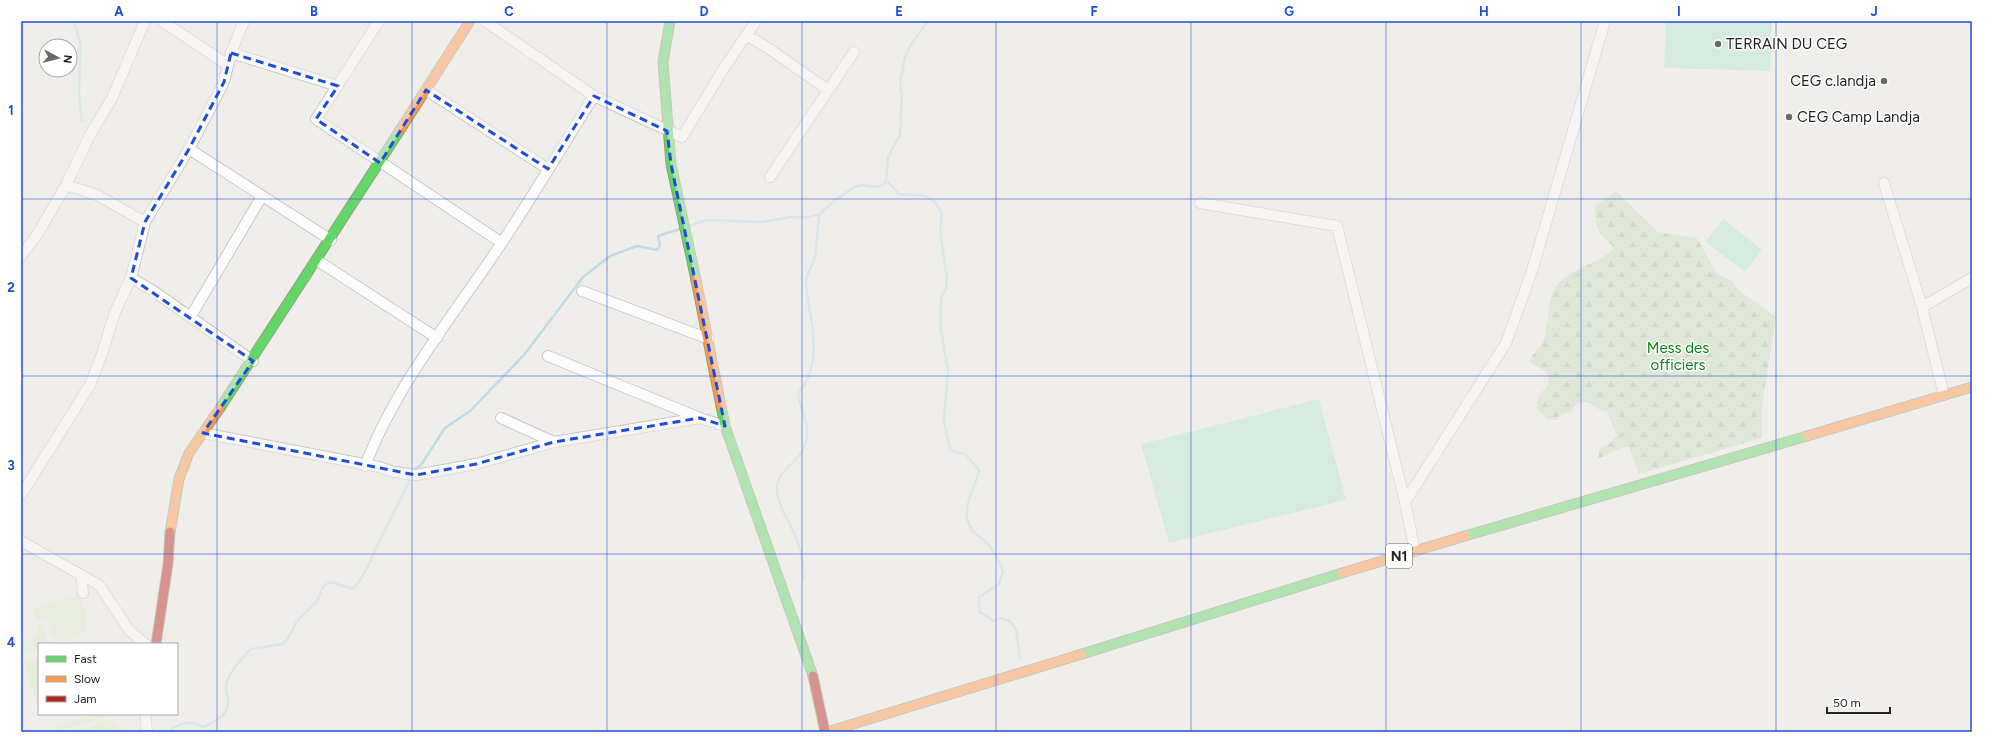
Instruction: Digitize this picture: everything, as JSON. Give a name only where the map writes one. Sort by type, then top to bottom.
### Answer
[{"type":"main road","points":[[156,643],[168,564],[170,526],[179,479],[189,453],[253,361],[293,295],[318,261],[470,21]]},
{"type":"main road","points":[[670,21],[663,62],[667,131],[671,164],[685,222],[725,426],[767,549],[813,675],[826,732]]},
{"type":"main road","name":"N1","points":[[826,732],[1415,551],[1972,387]]},
{"type":"street","points":[[21,256],[37,235],[66,185],[91,133],[112,98],[145,21]]},
{"type":"street","points":[[162,21],[228,65]]},
{"type":"street","points":[[21,495],[90,385],[102,354],[115,312],[131,278],[145,222],[189,149],[224,82],[231,53],[244,21]]},
{"type":"street","points":[[379,21],[316,119],[502,243]]},
{"type":"street","points":[[485,21],[594,96],[682,137],[724,68],[756,21]]},
{"type":"street","points":[[1406,502],[1506,343],[1532,271],[1605,21]]},
{"type":"street","points":[[746,35],[768,48],[828,90]]},
{"type":"street","points":[[770,177],[854,52]]},
{"type":"street","points":[[231,53],[338,86]]},
{"type":"street","points":[[426,90],[548,169]]},
{"type":"street","points":[[365,466],[376,438],[390,410],[502,243],[594,96]]},
{"type":"street","points":[[189,149],[330,240]]},
{"type":"street","points":[[1884,183],[1922,307],[1944,395]]},
{"type":"street","points":[[66,185],[97,195],[145,222]]},
{"type":"street","points":[[191,316],[262,196]]},
{"type":"street","points":[[1200,203],[1338,226],[1406,502],[1415,551]]},
{"type":"street","points":[[318,261],[437,338]]},
{"type":"street","points":[[131,278],[191,316],[253,361]]},
{"type":"street","points":[[1922,307],[1972,278]]},
{"type":"street","points":[[582,291],[709,339]]},
{"type":"street","points":[[548,356],[700,418],[725,426]]},
{"type":"street","points":[[501,418],[554,442]]},
{"type":"street","points":[[203,433],[411,475],[476,464],[554,442],[700,418]]},
{"type":"street","points":[[21,541],[99,585],[129,630],[144,643]]},
{"type":"street","points":[[81,575],[83,593]]},
{"type":"street","points":[[145,715],[147,732]]},
{"type":"highlighted area","points":[[231,53],[338,86],[316,119],[380,163],[426,90],[548,169],[594,96],[667,131],[671,164],[725,426],[700,418],[554,442],[476,464],[416,475],[203,433],[253,361],[131,278],[145,222],[189,149],[224,82]]},
{"type":"green space","name":"TERRAIN DU CEG","points":[[1666,21],[1772,21],[1770,71],[1664,68]]},
{"type":"green space","name":"Mess des officiers","points":[[1616,191],[1658,232],[1697,238],[1717,274],[1731,280],[1741,292],[1776,317],[1762,405],[1762,438],[1639,474],[1629,447],[1623,447],[1598,459],[1600,449],[1610,443],[1617,436],[1607,411],[1598,409],[1590,403],[1584,402],[1576,404],[1571,412],[1560,415],[1557,420],[1547,419],[1537,408],[1538,396],[1548,385],[1549,377],[1545,371],[1529,362],[1544,340],[1552,295],[1555,288],[1566,277],[1602,258],[1614,248],[1598,230],[1595,220],[1595,213],[1596,205]]},
{"type":"green space","points":[[1723,219],[1762,250],[1745,272],[1705,242]]},
{"type":"green space","points":[[1319,399],[1346,500],[1169,543],[1141,444]]},
{"type":"green space","points":[[80,595],[87,621],[85,631],[79,636],[59,642],[52,635],[46,618],[36,620],[33,608]]},
{"type":"green space","points":[[43,624],[47,640],[46,643],[38,643],[38,649],[21,654],[21,641],[35,637],[38,630],[37,626]]},
{"type":"green space","points":[[38,658],[38,703],[35,700],[24,663]]},
{"type":"green space","points":[[90,715],[105,715],[103,718],[58,732],[53,732],[54,727]]},
{"type":"green space","points":[[108,720],[116,722],[121,732],[73,732]]},
{"type":"waterway","points":[[74,21],[80,43],[79,95],[82,121]]},
{"type":"waterway","points":[[928,21],[910,46],[905,58],[900,83],[902,96],[900,135],[888,157],[886,180],[899,194],[925,196],[935,202],[942,214],[940,231],[947,278],[946,289],[941,298],[941,330],[948,370],[944,421],[950,450],[966,455],[979,470],[969,499],[967,512],[968,523],[975,533],[988,544],[997,557],[1003,571],[999,584],[979,597],[980,612],[994,621],[1000,618],[1010,621],[1016,630],[1020,658]]},
{"type":"waterway","points":[[689,226],[707,220],[762,222],[791,217],[811,217],[820,214],[835,200],[853,188],[861,185],[878,187],[884,184],[886,180]]},
{"type":"waterway","points":[[803,580],[803,565],[799,544],[780,504],[777,490],[780,477],[801,454],[806,440],[806,420],[798,394],[807,381],[814,354],[814,340],[806,280],[815,254],[820,214]]},
{"type":"waterway","points":[[413,472],[414,469],[421,465],[445,428],[470,411],[524,355],[583,277],[610,256],[637,246],[657,250],[660,246],[658,236],[680,229]]},
{"type":"waterway","points":[[171,730],[179,725],[187,723],[194,723],[203,727],[220,718],[228,707],[226,692],[227,681],[234,669],[251,649],[283,644],[297,621],[317,601],[323,587],[330,582],[353,589],[365,573],[411,477]]},
{"type":"traffic: fast","points":[[670,21],[663,62],[671,164],[696,280]]},
{"type":"traffic: fast","points":[[220,408],[400,130]]},
{"type":"traffic: fast","points":[[721,406],[725,426],[813,676]]},
{"type":"traffic: fast","points":[[1465,536],[1807,436]]},
{"type":"traffic: fast","points":[[1082,654],[1342,573]]},
{"type":"traffic: slow","points":[[400,130],[470,21]]},
{"type":"traffic: slow","points":[[696,280],[721,406]]},
{"type":"traffic: slow","points":[[1807,436],[1972,387]]},
{"type":"traffic: slow","points":[[170,532],[179,479],[189,453],[220,408]]},
{"type":"traffic: slow","points":[[1342,573],[1465,536]]},
{"type":"traffic: slow","points":[[827,732],[1082,654]]},
{"type":"traffic: jam","points":[[156,643],[168,564],[170,532]]},
{"type":"traffic: jam","points":[[813,676],[825,732]]},
{"type":"place","name":"TERRAIN DU CEG","points":[[1718,44]]},
{"type":"place","name":"CEG c.landja","points":[[1884,81]]},
{"type":"place","name":"CEG Camp Landja","points":[[1789,117]]}]
